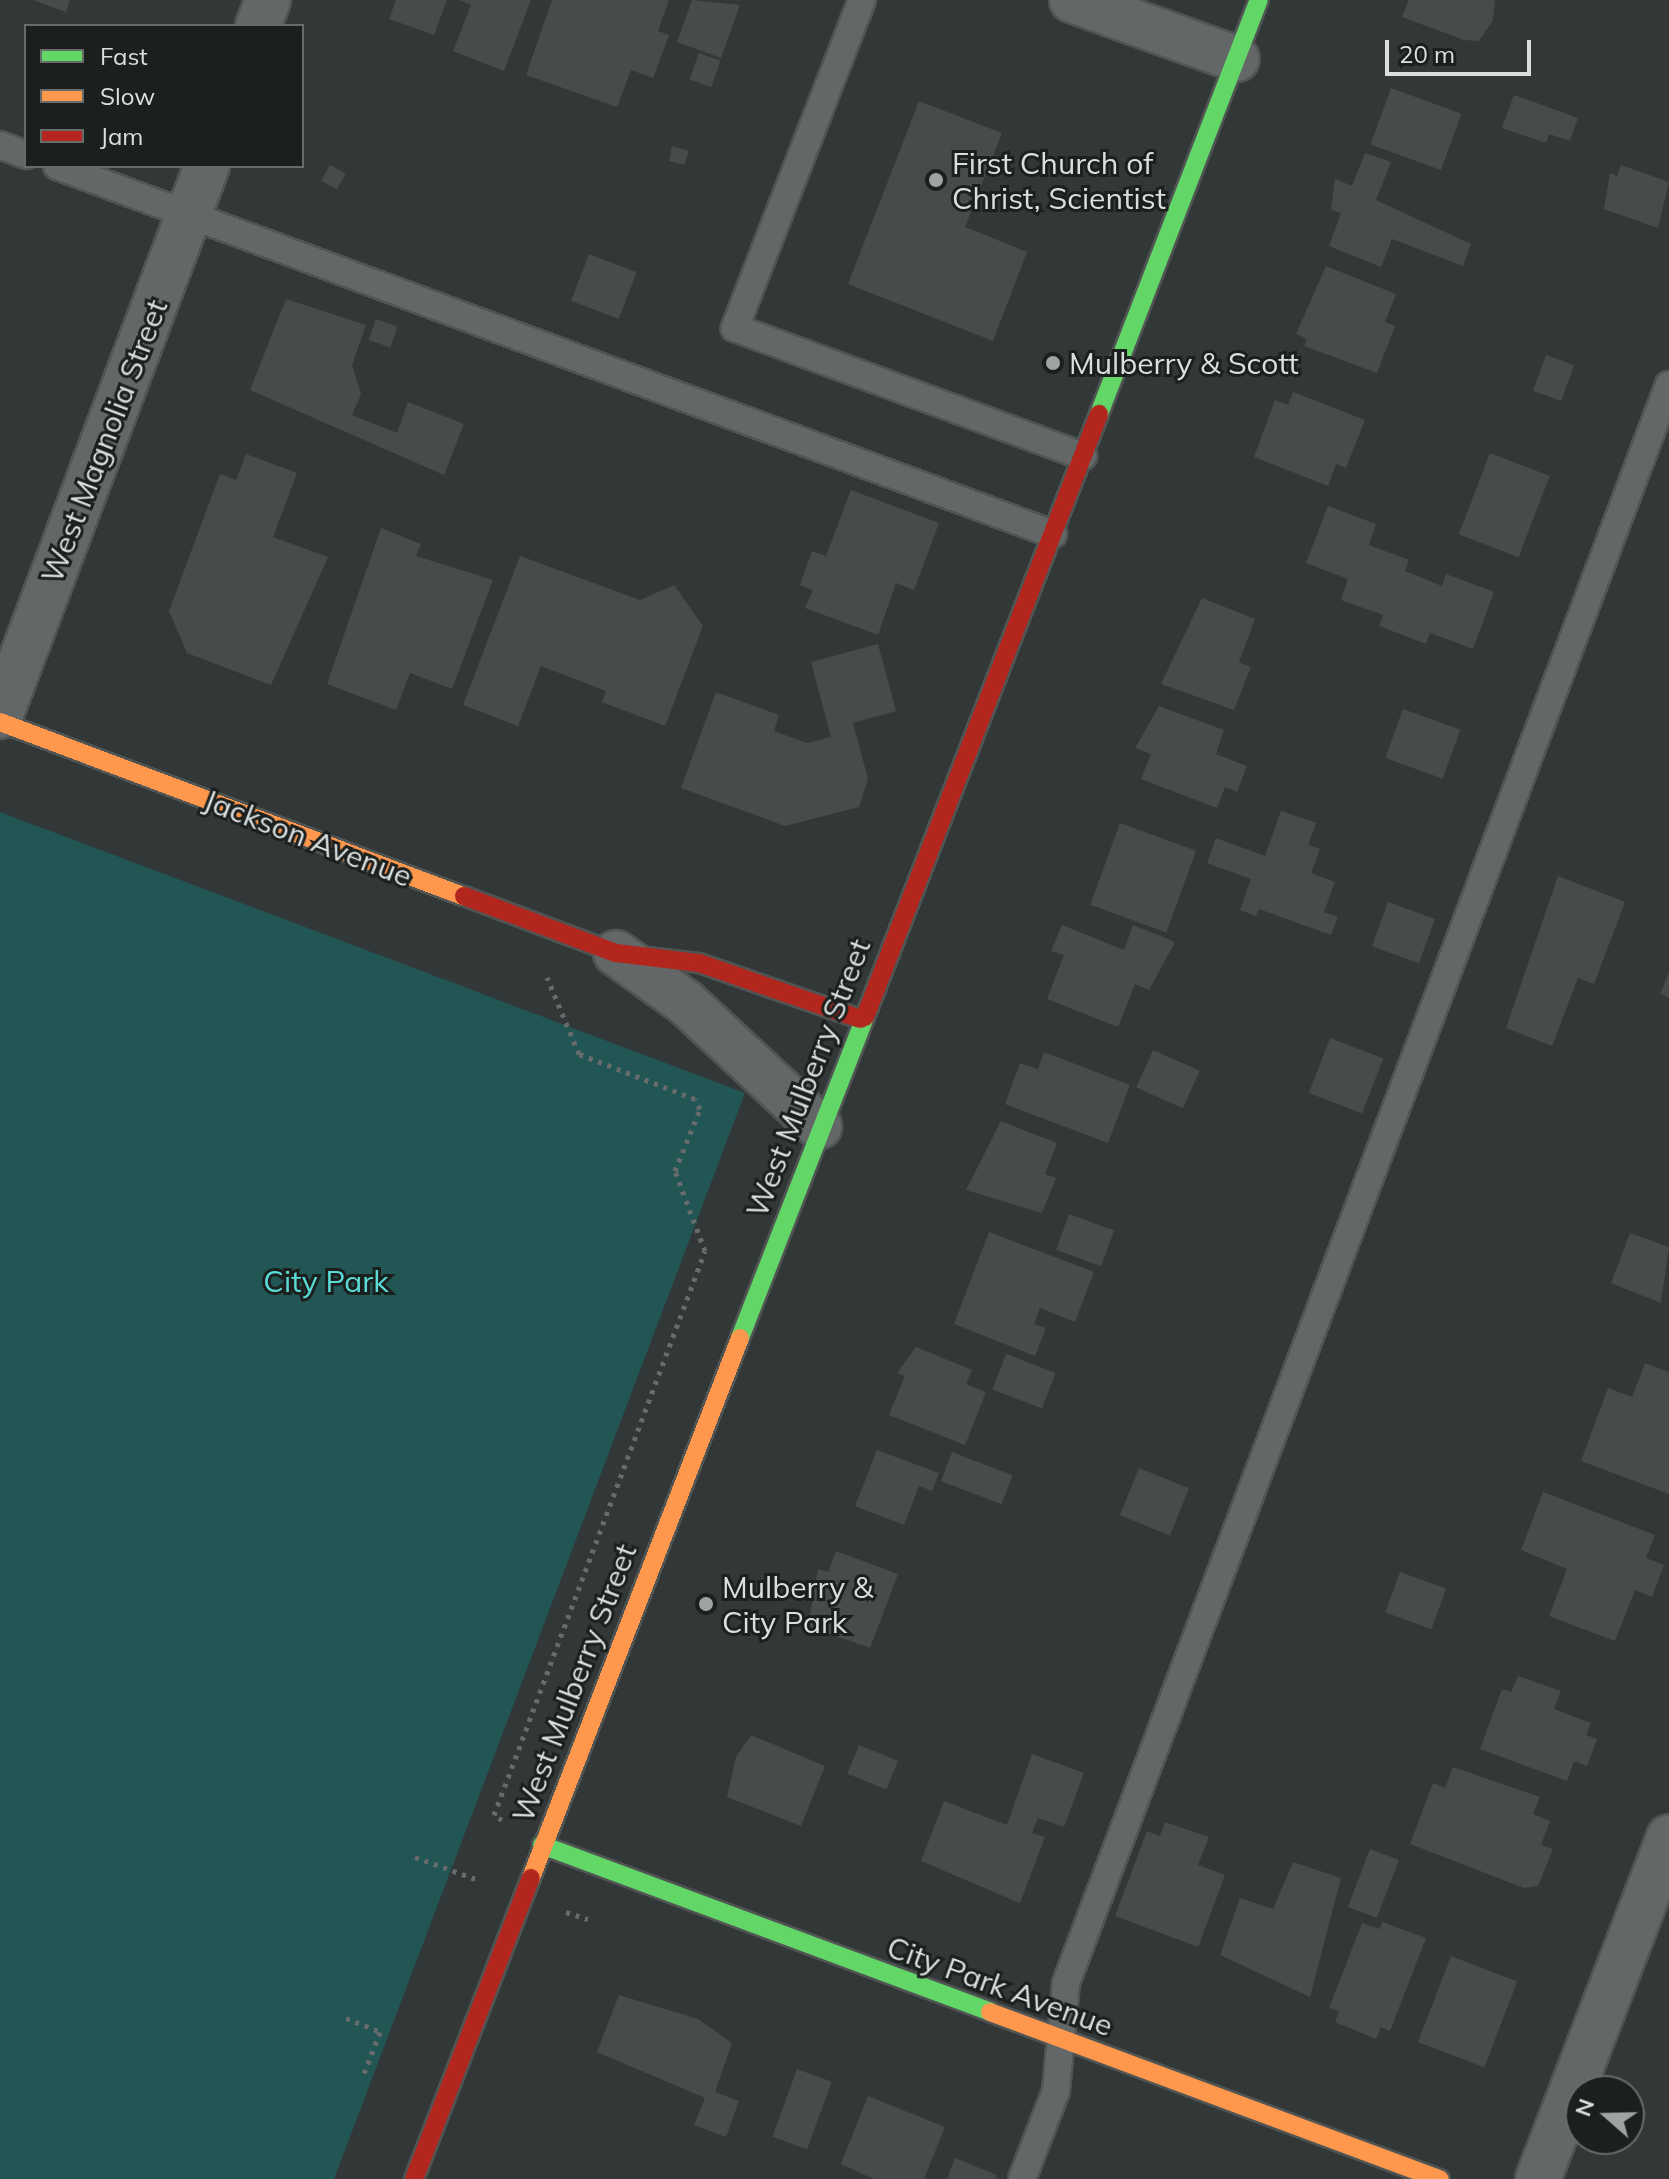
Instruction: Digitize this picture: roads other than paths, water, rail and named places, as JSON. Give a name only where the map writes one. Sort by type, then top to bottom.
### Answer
[{"type":"main road","name":"West Mulberry Street","points":[[414,2179],[819,1126],[1053,534],[1259,0]]},
{"type":"main road","name":"Jackson Avenue","points":[[0,722],[616,953],[699,963],[861,1019]]},
{"type":"main road","name":"City Park Avenue","points":[[542,1845],[1440,2179]]},
{"type":"street","points":[[259,24],[268,0]]},
{"type":"street","points":[[1072,0],[1237,59]]},
{"type":"street","name":"West Magnolia Street","points":[[0,716],[206,168]]},
{"type":"street","name":"Jackson Avenue","points":[[616,953],[685,1002],[819,1126]]},
{"type":"street","points":[[1538,2179],[1669,1837]]},
{"type":"lane","points":[[862,0],[735,328],[1083,456]]},
{"type":"lane","points":[[0,145],[24,154]]},
{"type":"lane","points":[[62,168],[1053,534]]},
{"type":"lane","points":[[1022,2179],[1056,2091],[1066,1983],[1669,385]]},
{"type":"place","name":"First Church of Christ, Scientist","points":[[936,180]]},
{"type":"place","name":"Mulberry & Scott","points":[[1053,363]]},
{"type":"place","name":"Mulberry & City Park","points":[[706,1604]]},
{"type":"park label","name":"City Park","points":[[326,1281]]}]
